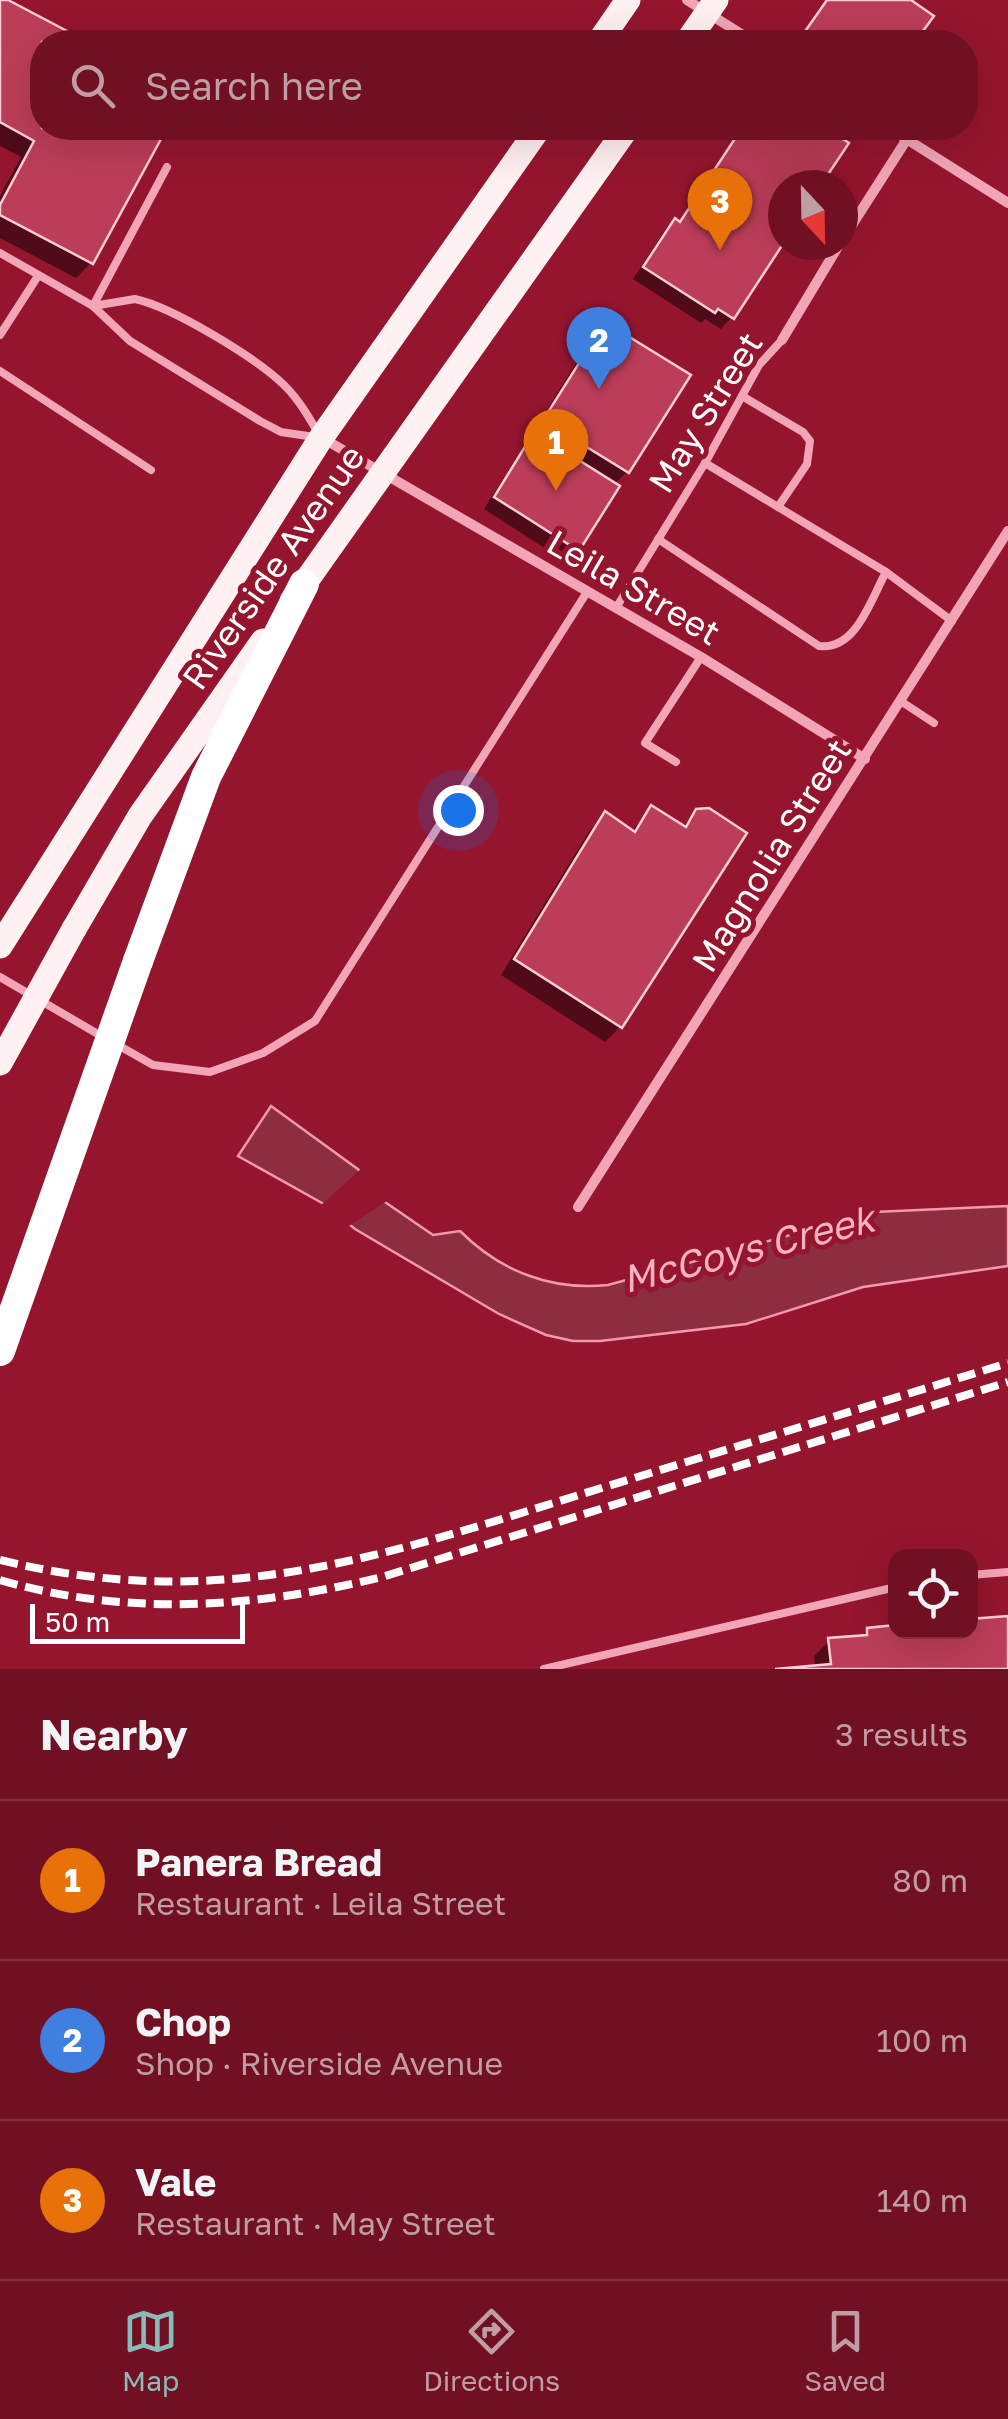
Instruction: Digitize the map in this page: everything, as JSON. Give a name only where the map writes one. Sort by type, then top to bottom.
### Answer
[{"type":"highway","points":[[0,1351],[210,768],[304,584]]},
{"type":"main road","points":[[607,30],[628,0]]},
{"type":"main road","points":[[692,30],[704,4]]},
{"type":"main road","name":"Riverside Avenue","points":[[0,946],[321,438],[531,140]]},
{"type":"main road","name":"Riverside Avenue","points":[[0,1063],[140,816],[619,140]]},
{"type":"street","points":[[704,4],[738,30]]},
{"type":"street","name":"May Street","points":[[858,215],[906,140]]},
{"type":"street","points":[[909,140],[1008,203]]},
{"type":"street","name":"May Street","points":[[782,340],[830,260]]},
{"type":"street","name":"Leila Street","points":[[321,438],[701,657],[865,759]]},
{"type":"street","name":"Magnolia Street","points":[[578,1207],[1008,531]]},
{"type":"lane","points":[[94,306],[166,166]]},
{"type":"lane","points":[[0,254],[94,306],[130,341],[260,421],[281,432],[321,438]]},
{"type":"lane","points":[[0,335],[38,276]]},
{"type":"lane","points":[[94,306],[134,299],[156,304],[261,366],[284,384],[321,438]]},
{"type":"lane","name":"May Street","points":[[616,608],[705,464],[759,366],[782,340]]},
{"type":"lane","points":[[0,371],[150,470]]},
{"type":"lane","points":[[742,396],[803,432],[810,441],[807,464],[778,507]]},
{"type":"lane","points":[[705,464],[886,572],[952,621]]},
{"type":"lane","points":[[658,539],[803,635],[828,647],[842,644],[850,636],[886,572]]},
{"type":"lane","points":[[0,977],[153,1065],[210,1072],[263,1054],[314,1022],[587,592]]},
{"type":"lane","points":[[676,762],[645,743],[701,657]]},
{"type":"lane","points":[[902,702],[934,723]]},
{"type":"lane","points":[[978,1574],[1008,1572]]},
{"type":"lane","points":[[544,1669],[888,1589]]},
{"type":"water","name":"McCoys Creek","points":[[271,1106],[359,1170],[385,1202],[433,1235],[460,1231],[509,1267],[547,1281],[608,1285],[874,1212],[1008,1206],[1008,1266],[863,1287],[746,1324],[573,1341],[546,1335],[499,1314],[355,1229],[322,1203],[238,1156]]},
{"type":"pier","points":[[363,1167],[390,1199],[346,1228],[319,1207]]},
{"type":"building","points":[[0,0],[8,0],[65,30],[30,30],[30,139],[0,122]]},
{"type":"building","points":[[827,0],[911,0],[934,16],[924,30],[806,30]]},
{"type":"building","points":[[160,140],[93,264],[0,215],[0,205],[34,141]]},
{"type":"building","points":[[734,140],[849,143],[831,170],[768,170],[768,260],[773,260],[734,319],[718,309],[715,313],[643,267],[675,218],[680,222]]},
{"type":"building","points":[[605,322],[691,375],[629,473],[543,420]]},
{"type":"building","points":[[534,432],[620,486],[579,551],[494,497]]},
{"type":"building","points":[[651,805],[686,827],[696,809],[709,808],[747,833],[622,1028],[514,959],[605,811],[635,832]]},
{"type":"building","points":[[1008,1616],[1008,1669],[775,1669],[831,1664],[828,1638],[867,1635],[867,1628],[888,1626],[888,1639],[978,1639],[978,1618]]},
{"type":"railway","points":[[0,1560],[83,1576],[161,1581],[236,1579],[309,1569],[454,1533],[1008,1363]]},
{"type":"railway","points":[[0,1580],[95,1600],[143,1603],[239,1601],[334,1588],[382,1577],[1008,1382]]},
{"type":"place","name":"Vale","points":[[720,250]]},
{"type":"place","name":"Chop","points":[[599,389]]},
{"type":"place","name":"Panera Bread","points":[[556,491]]}]
